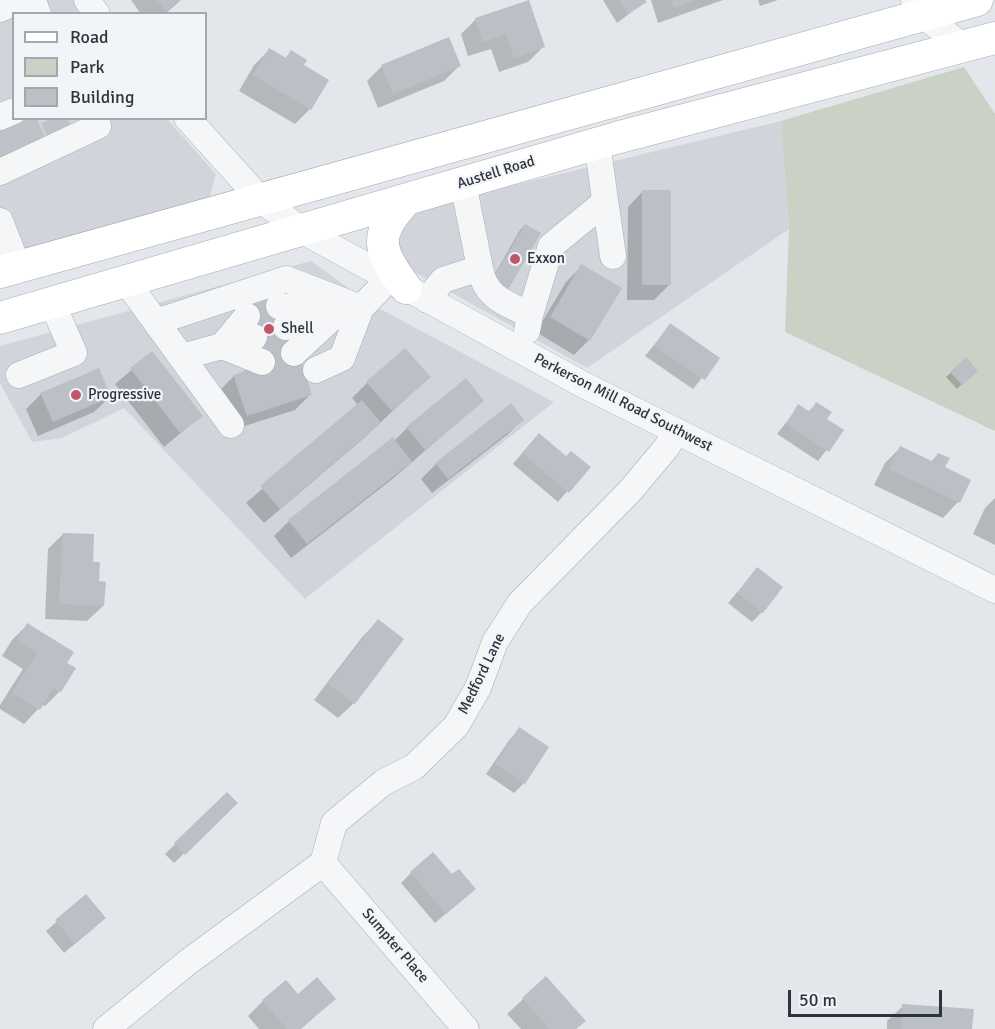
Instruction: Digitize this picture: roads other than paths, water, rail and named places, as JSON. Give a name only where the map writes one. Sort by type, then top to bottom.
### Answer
[{"type":"main road","points":[[9,270],[261,200],[919,7],[977,0]]},
{"type":"main road","name":"Austell Road","points":[[0,318],[597,143],[995,38]]},
{"type":"main road","points":[[405,201],[389,219],[382,235],[382,248],[387,260],[407,289]]},
{"type":"street","points":[[0,9],[20,0],[34,6],[37,12]]},
{"type":"street","points":[[919,7],[962,46]]},
{"type":"street","points":[[17,139],[62,136],[98,126],[95,120]]},
{"type":"street","name":"Perkerson Mill Road Southwest","points":[[189,120],[261,200],[303,231],[522,351],[676,431],[995,590]]},
{"type":"street","points":[[597,143],[613,256]]},
{"type":"street","points":[[463,183],[483,285],[499,300],[530,315]]},
{"type":"street","points":[[522,351],[550,246],[605,202]]},
{"type":"street","points":[[0,221],[9,270]]},
{"type":"street","points":[[282,317],[336,314],[361,308],[407,289],[480,268]]},
{"type":"street","points":[[156,322],[286,279],[361,308]]},
{"type":"street","points":[[126,281],[231,425]]},
{"type":"street","points":[[19,375],[74,353],[52,303]]},
{"type":"street","points":[[316,370],[342,358],[361,308]]},
{"type":"street","points":[[294,353],[336,314]]},
{"type":"street","points":[[182,357],[222,346],[251,326]]},
{"type":"street","points":[[222,346],[262,362]]},
{"type":"street","name":"Medford Lane","points":[[323,863],[333,823],[384,782],[414,767],[456,726],[478,688],[495,642],[520,603],[630,491],[666,448],[676,431]]},
{"type":"street","points":[[106,1029],[188,962],[323,863]]},
{"type":"street","name":"Sumpter Place","points":[[323,863],[466,1029]]},
{"type":"tunnel","points":[[23,120],[33,142]]},
{"type":"tunnel","points":[[54,120],[59,131]]},
{"type":"tunnel","points":[[0,131],[11,152]]},
{"type":"place","name":"Exxon","points":[[515,259]]},
{"type":"place","name":"Shell","points":[[269,329]]},
{"type":"place","name":"Progressive","points":[[76,395]]}]
